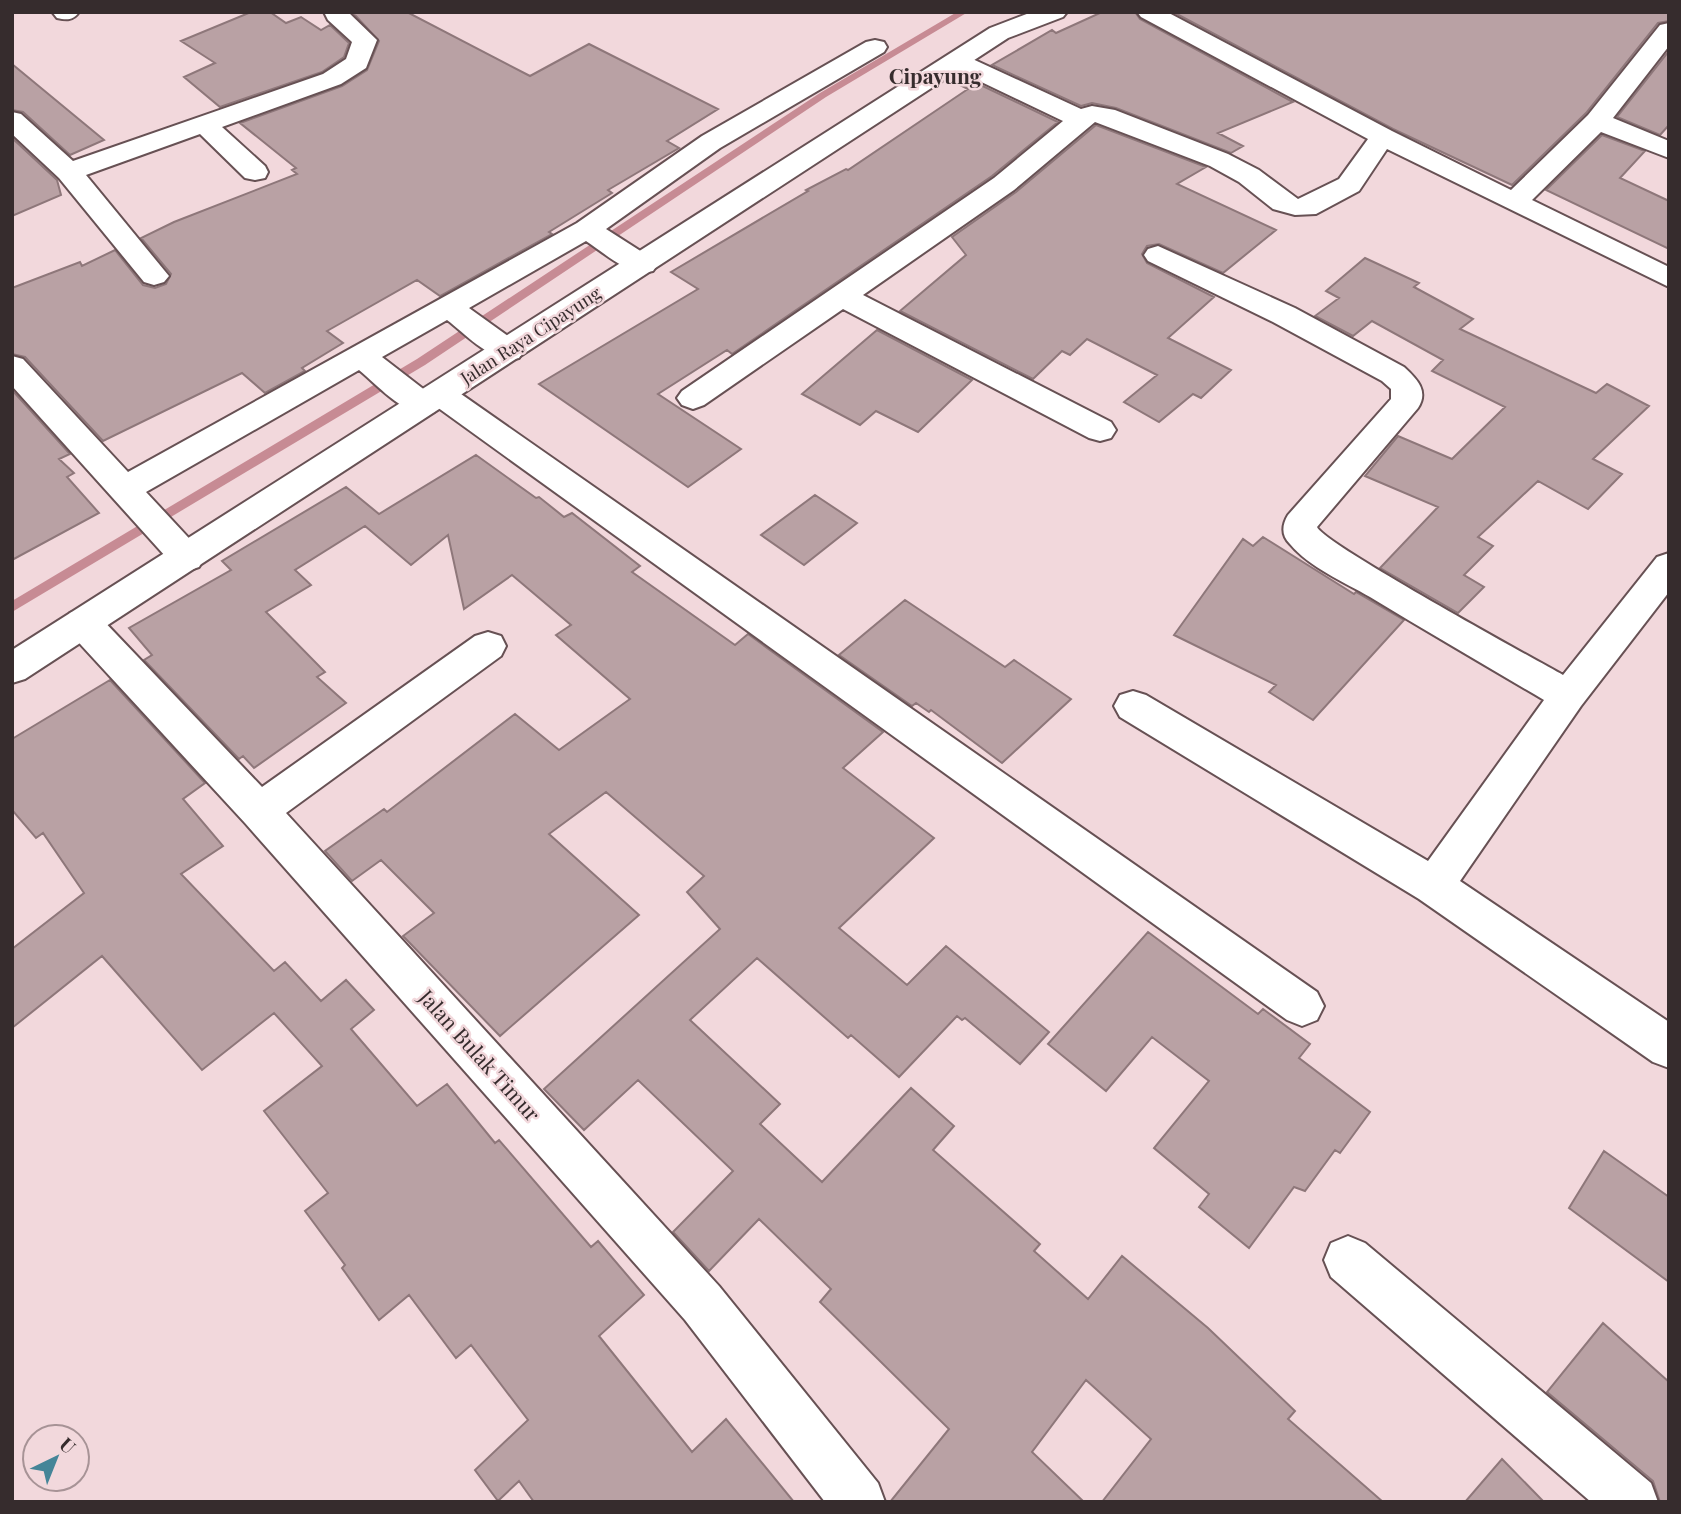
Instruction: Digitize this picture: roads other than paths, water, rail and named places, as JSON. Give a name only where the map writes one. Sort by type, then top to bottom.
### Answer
[{"type":"street","points":[[69,172],[332,79],[357,63],[365,40],[335,15],[336,12]]},
{"type":"street","name":"Jalan Raya Cipayung","points":[[12,669],[83,623],[181,551],[424,397],[498,343],[957,61],[996,20],[1055,12]]},
{"type":"street","points":[[1149,12],[1383,137],[1669,278]]},
{"type":"street","points":[[1514,202],[1597,121],[1669,30]]},
{"type":"street","points":[[130,498],[452,310],[592,232],[711,142],[875,47]]},
{"type":"street","points":[[957,61],[1080,118]]},
{"type":"street","points":[[693,398],[1004,184],[1080,118],[1092,114],[1106,115],[1219,160],[1249,176],[1283,203],[1306,208],[1349,185],[1383,137]]},
{"type":"street","points":[[12,120],[69,172],[154,276]]},
{"type":"street","points":[[1597,121],[1669,150]]},
{"type":"street","points":[[204,124],[255,172]]},
{"type":"street","points":[[592,232],[634,259]]},
{"type":"street","points":[[1158,255],[1284,315],[1393,374],[1406,386],[1407,401],[1300,524],[1301,535],[1365,578],[1568,696]]},
{"type":"street","points":[[842,296],[1100,430]]},
{"type":"street","points":[[452,310],[498,343]]},
{"type":"street","points":[[366,360],[424,397],[1302,1006]]},
{"type":"street","points":[[12,366],[181,551]]},
{"type":"street","points":[[1434,886],[1568,696],[1669,566]]},
{"type":"street","name":"Jalan Bulak Timur","points":[[83,623],[259,811],[702,1303],[859,1502]]},
{"type":"street","points":[[259,811],[488,646]]},
{"type":"street","points":[[1133,706],[1434,886],[1669,1046]]},
{"type":"street","points":[[1348,1260],[1632,1502]]},
{"type":"waterway","points":[[12,607],[421,362],[823,95],[964,12]]},
{"type":"district","name":"Cipayung","points":[[935,77]]}]
